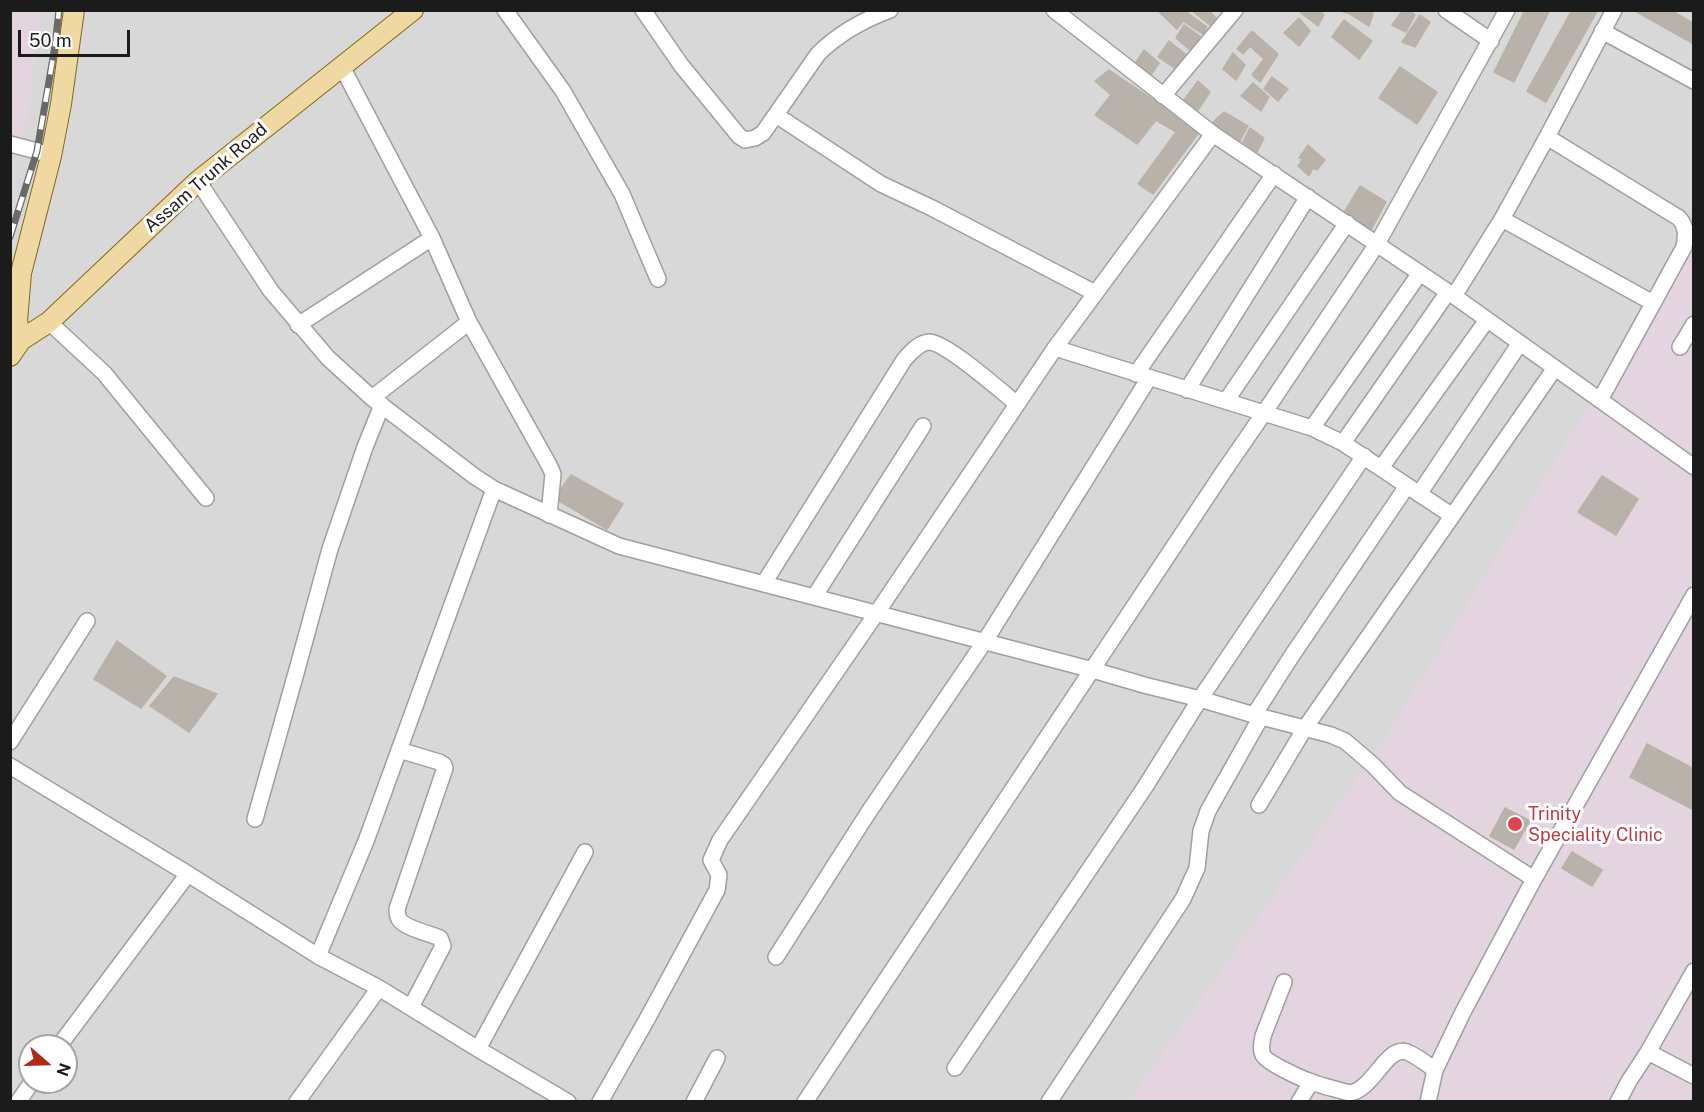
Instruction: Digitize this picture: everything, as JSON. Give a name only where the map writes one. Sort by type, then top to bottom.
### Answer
[{"type":"main road","points":[[16,348],[21,273],[51,156],[75,10]]},
{"type":"main road","name":"Assam Trunk Road","points":[[16,348],[49,322],[198,181],[413,10]]},
{"type":"street","points":[[506,10],[563,91],[616,184],[658,279]]},
{"type":"street","points":[[644,10],[681,65],[739,136],[745,140],[763,133],[818,54],[829,43],[841,34],[890,10]]},
{"type":"street","points":[[1054,10],[1213,134],[1451,294],[1694,467]]},
{"type":"street","points":[[1163,96],[1235,10]]},
{"type":"street","points":[[1446,10],[1491,41]]},
{"type":"street","points":[[805,1101],[1377,244],[1508,10]]},
{"type":"street","points":[[1343,443],[1451,294],[1502,219],[1614,10]]},
{"type":"street","points":[[1602,31],[1694,81]]},
{"type":"street","points":[[342,67],[432,238],[469,322],[549,465],[553,474],[549,515]]},
{"type":"street","points":[[776,115],[881,184],[1095,293]]},
{"type":"street","points":[[600,1101],[717,890],[719,875],[711,860],[720,840],[1055,348],[1213,134]]},
{"type":"street","points":[[1547,137],[1679,218],[1684,223],[1686,231],[1684,247],[1600,400]]},
{"type":"street","points":[[10,144],[51,156]]},
{"type":"street","points":[[776,957],[868,813],[985,641],[1142,376],[1274,174]]},
{"type":"street","points":[[198,181],[271,291],[328,358],[377,401],[494,489],[619,546],[985,641],[1331,735],[1345,741],[1400,792],[1534,879]]},
{"type":"street","points":[[1187,390],[1308,197]]},
{"type":"street","points":[[1502,219],[1653,303]]},
{"type":"street","points":[[1226,401],[1347,224]]},
{"type":"street","points":[[298,325],[432,238]]},
{"type":"street","points":[[1312,428],[1420,273]]},
{"type":"street","points":[[1381,468],[1487,320]]},
{"type":"street","points":[[49,322],[104,373],[206,498]]},
{"type":"street","points":[[255,819],[330,549],[365,447],[377,401],[469,322]]},
{"type":"street","points":[[1680,347],[1694,324]]},
{"type":"street","points":[[764,583],[904,360],[913,350],[931,342],[948,350],[1017,405]]},
{"type":"street","points":[[1048,1101],[1183,899],[1197,868],[1201,831],[1208,811],[1291,657],[1520,344]]},
{"type":"street","points":[[1055,348],[1312,428],[1364,456],[1451,515]]},
{"type":"street","points":[[1259,805],[1305,728],[1555,368]]},
{"type":"street","points":[[814,597],[923,426]]},
{"type":"street","points":[[955,1068],[1145,787],[1200,699],[1364,456]]},
{"type":"street","points":[[318,956],[366,841],[494,489]]},
{"type":"street","points":[[1428,1101],[1435,1070],[1463,1012],[1534,879],[1694,595]]},
{"type":"street","points":[[10,742],[87,621]]},
{"type":"street","points":[[399,750],[439,762],[445,768],[397,909],[399,920],[402,923],[440,938],[443,946],[411,1007]]},
{"type":"street","points":[[10,766],[188,873],[318,956],[379,988],[568,1101]]},
{"type":"street","points":[[478,1049],[585,852]]},
{"type":"street","points":[[68,1034],[188,873]]},
{"type":"street","points":[[1618,1101],[1694,971]]},
{"type":"street","points":[[1284,982],[1263,1036],[1262,1054],[1266,1059],[1311,1082],[1349,1093],[1364,1087],[1389,1058],[1399,1051],[1408,1052],[1435,1070]]},
{"type":"street","points":[[297,1101],[379,988]]},
{"type":"street","points":[[1648,1052],[1694,1076]]},
{"type":"street","points":[[694,1101],[717,1058]]},
{"type":"street","points":[[1299,1101],[1311,1082]]},
{"type":"shaded area","points":[[10,11],[1693,11],[1693,1101],[11,1101]]},
{"type":"shaded area","points":[[10,11],[40,11],[29,110],[22,139],[11,135]]},
{"type":"shaded area","points":[[1693,235],[1693,1101],[1128,1102],[1387,735]]},
{"type":"building","points":[[1157,10],[1184,10],[1207,27],[1203,34],[1183,21],[1177,29]]},
{"type":"building","points":[[1191,10],[1208,10],[1218,20],[1211,26]]},
{"type":"building","points":[[1297,10],[1319,10],[1324,15],[1318,26]]},
{"type":"building","points":[[1338,10],[1369,10],[1373,14],[1369,26],[1350,14]]},
{"type":"building","points":[[1403,10],[1409,10],[1415,15],[1406,32],[1392,25]]},
{"type":"building","points":[[1525,10],[1550,10],[1514,82],[1494,72]]},
{"type":"building","points":[[1572,10],[1598,10],[1546,102],[1527,91]]},
{"type":"building","points":[[1671,10],[1694,24],[1694,44],[1635,11]]},
{"type":"building","points":[[1420,15],[1430,22],[1415,47],[1402,42]]},
{"type":"building","points":[[1299,18],[1310,31],[1299,46],[1284,33]]},
{"type":"building","points":[[1344,20],[1372,41],[1359,59],[1332,37]]},
{"type":"building","points":[[1184,25],[1200,36],[1191,51],[1176,38]]},
{"type":"building","points":[[1252,31],[1278,54],[1260,82],[1252,75],[1264,59],[1250,46],[1243,54],[1237,49]]},
{"type":"building","points":[[1169,41],[1189,57],[1176,69],[1158,57]]},
{"type":"building","points":[[1144,50],[1159,63],[1149,78],[1135,64]]},
{"type":"building","points":[[1233,53],[1245,65],[1236,80],[1223,69]]},
{"type":"building","points":[[1400,67],[1437,92],[1417,124],[1379,98]]},
{"type":"building","points":[[1109,70],[1200,131],[1153,194],[1138,184],[1176,132],[1156,120],[1137,144],[1095,115],[1111,95],[1095,81]]},
{"type":"building","points":[[1272,77],[1288,89],[1278,101],[1264,89]]},
{"type":"building","points":[[1198,81],[1210,92],[1198,110],[1184,100]]},
{"type":"building","points":[[1253,83],[1269,97],[1261,111],[1241,96]]},
{"type":"building","points":[[1224,112],[1248,126],[1240,141],[1212,123]]},
{"type":"building","points":[[1250,128],[1264,138],[1257,152],[1243,142]]},
{"type":"building","points":[[1308,145],[1325,160],[1317,170],[1313,168],[1309,176],[1298,166],[1303,159],[1299,158]]},
{"type":"building","points":[[1360,186],[1386,202],[1370,232],[1342,216]]},
{"type":"building","points":[[571,475],[623,504],[607,529],[554,498]]},
{"type":"building","points":[[1602,476],[1638,499],[1616,535],[1578,512]]},
{"type":"building","points":[[117,641],[166,676],[141,708],[94,679]]},
{"type":"building","points":[[174,677],[217,694],[189,732],[150,706]]},
{"type":"building","points":[[1647,744],[1694,769],[1694,810],[1630,777]]},
{"type":"building","points":[[1505,808],[1530,821],[1514,849],[1490,836]]},
{"type":"building","points":[[1572,852],[1602,870],[1592,886],[1562,868]]},
{"type":"railway","points":[[10,237],[37,151],[59,10]]},
{"type":"place","name":"Trinity Speciality Clinic","points":[[1515,824]]}]
